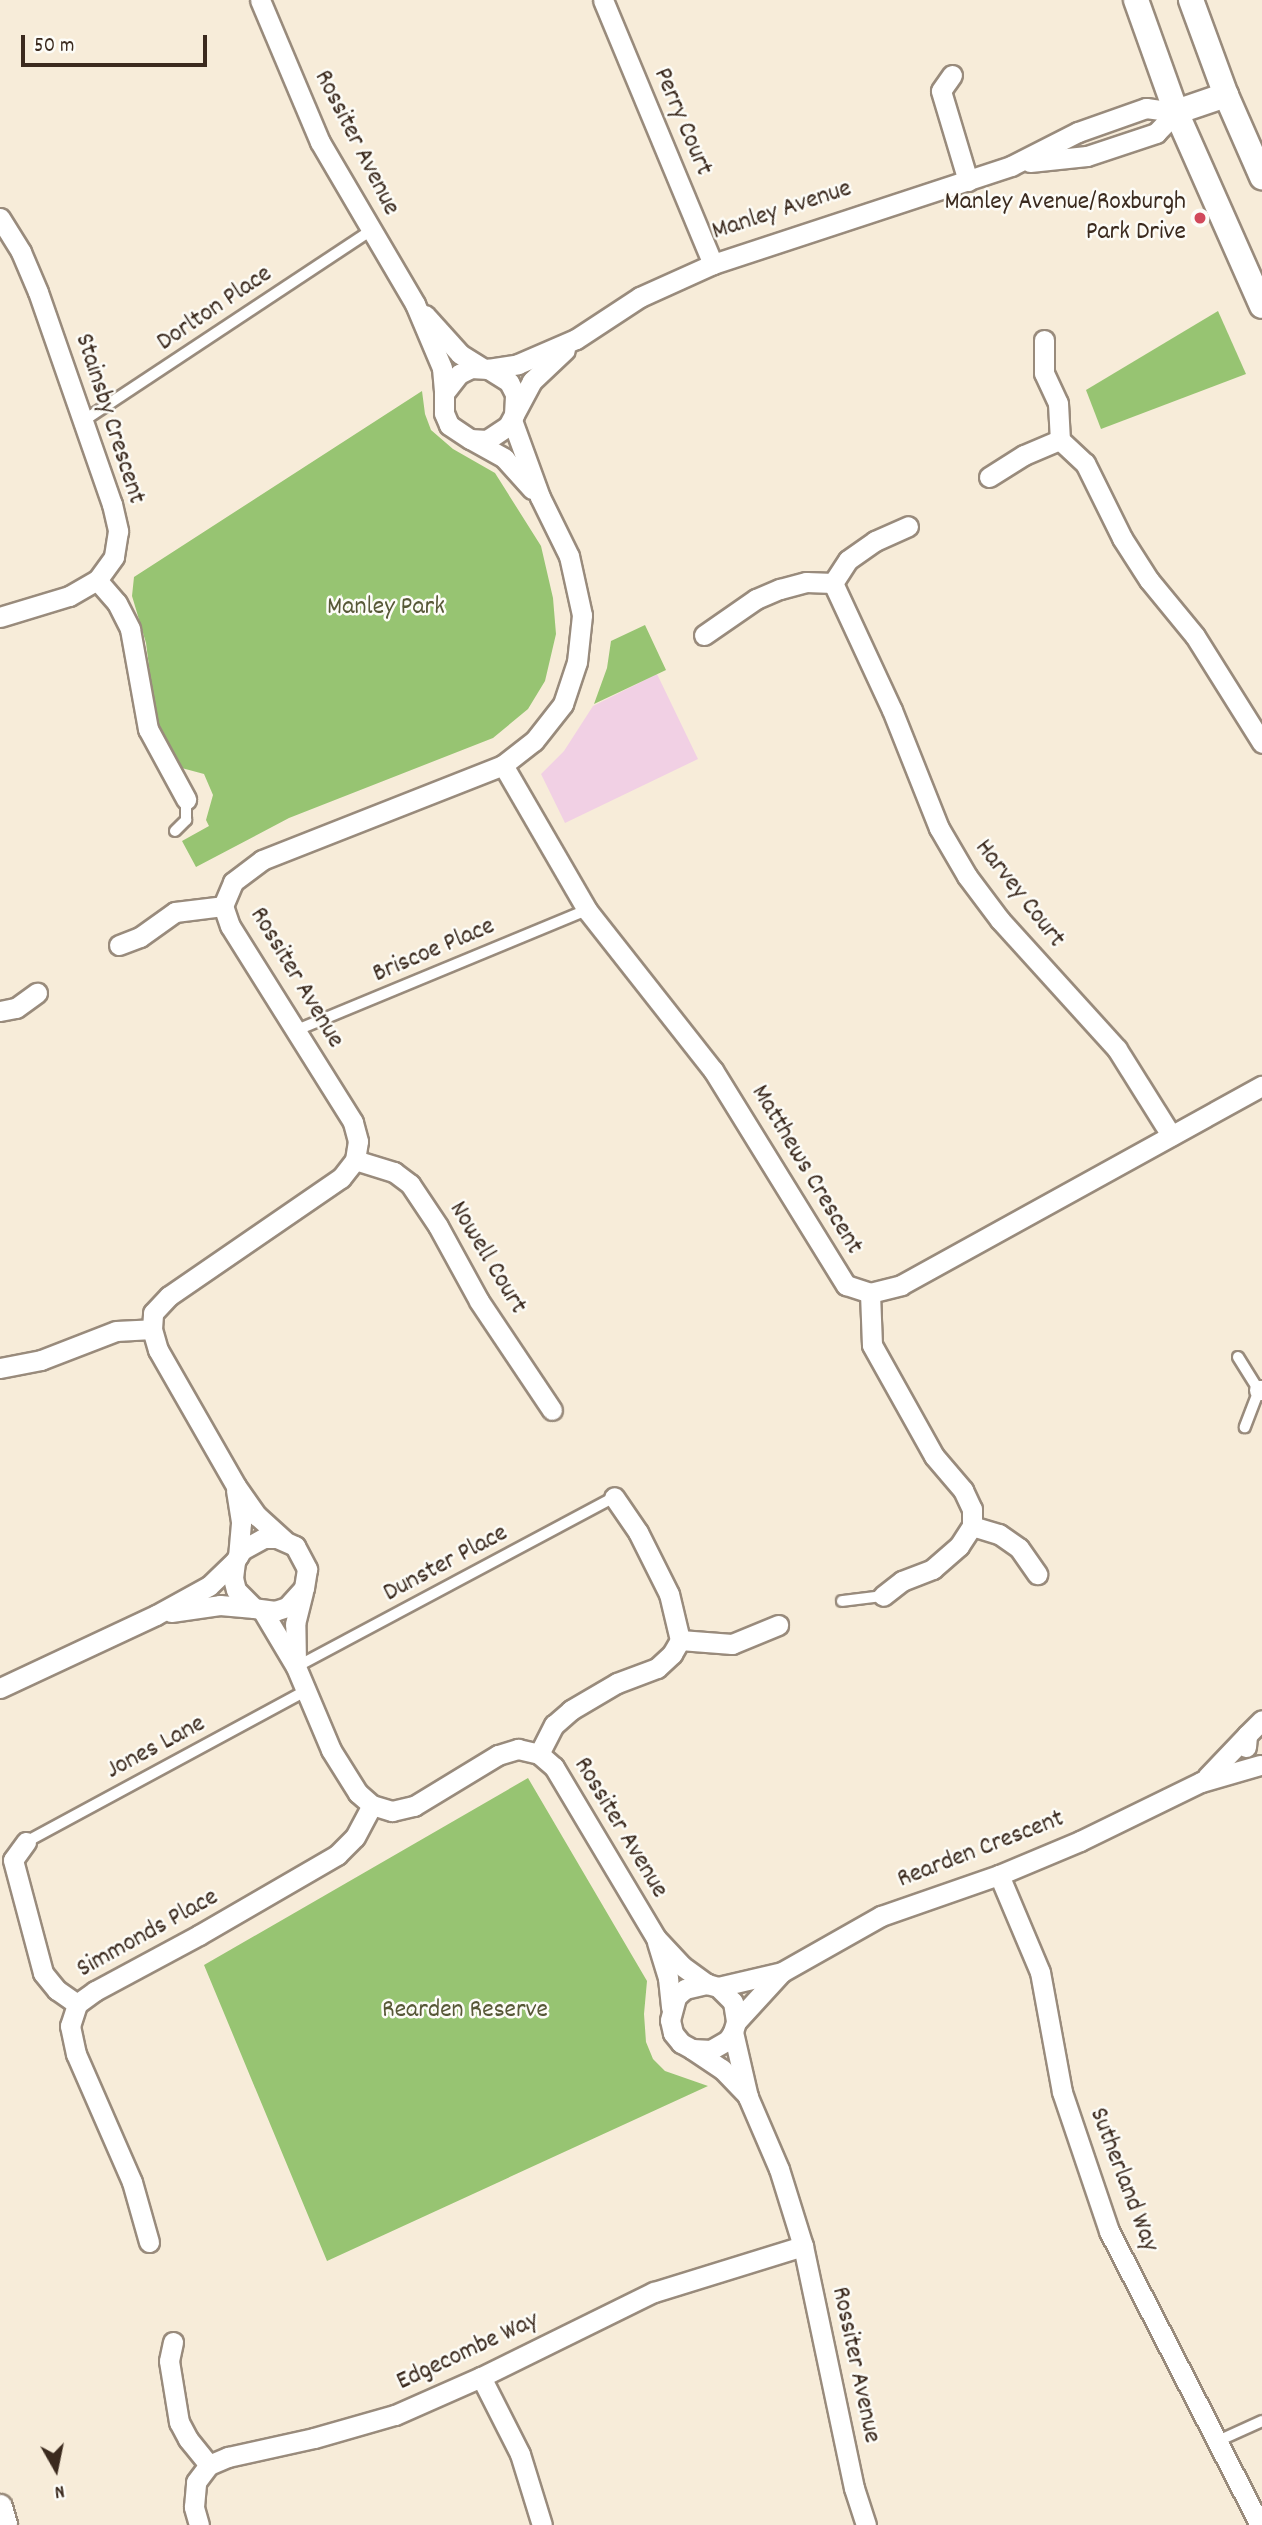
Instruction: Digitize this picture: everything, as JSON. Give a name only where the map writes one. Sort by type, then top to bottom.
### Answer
[{"type":"street","name":"Rossiter Avenue","points":[[260,0],[320,142],[415,304],[442,368],[444,393]]},
{"type":"street","name":"Perry Court","points":[[603,0],[713,264]]},
{"type":"street","points":[[1136,0],[1177,112],[1261,305]]},
{"type":"street","points":[[1191,0],[1226,95],[1262,177]]},
{"type":"street","points":[[951,75],[941,91],[968,181]]},
{"type":"street","points":[[1146,108],[1164,77]]},
{"type":"street","name":"Manley Avenue","points":[[1019,163],[1087,156],[1156,133],[1177,112],[1226,95]]},
{"type":"street","name":"Manley Avenue","points":[[485,368],[518,364],[576,339],[640,297],[713,264],[1019,163],[1077,132],[1146,108],[1177,112]]},
{"type":"street","points":[[1156,133],[1191,146]]},
{"type":"street","name":"Stainsby Crescent","points":[[0,218],[21,252],[38,292],[118,531],[114,557],[97,580],[69,596],[0,617]]},
{"type":"street","name":"Rossiter Avenue","points":[[415,304],[460,354],[485,368]]},
{"type":"street","name":"Manley Avenue","points":[[513,418],[532,381],[576,339]]},
{"type":"street","points":[[1044,340],[1044,373],[1058,403],[1060,440],[1086,463],[1122,538],[1149,580],[1195,636],[1262,743]]},
{"type":"street","points":[[471,368],[485,368],[509,382],[515,394],[513,418],[499,435],[487,440],[470,439],[449,425],[444,413],[444,393],[459,374],[471,368]]},
{"type":"street","name":"Rossiter Avenue","points":[[355,1160],[358,1142],[353,1122],[230,926],[223,906],[233,882],[262,860],[503,765],[534,741],[563,704],[577,662],[582,615],[569,556],[540,497],[513,418]]},
{"type":"street","name":"Rossiter Avenue","points":[[470,439],[504,458],[540,497]]},
{"type":"street","points":[[989,477],[1024,455],[1060,440]]},
{"type":"street","points":[[704,635],[768,594],[806,582],[832,583],[848,560],[875,541],[908,526]]},
{"type":"street","points":[[97,580],[117,603],[130,629],[148,729],[186,799]]},
{"type":"street","name":"Harvey Court","points":[[832,583],[892,710],[939,828],[967,876],[1000,920],[1117,1049],[1171,1135]]},
{"type":"street","name":"Matthews Crescent","points":[[503,765],[587,910],[713,1070],[773,1162],[832,1266],[846,1285],[870,1293]]},
{"type":"street","points":[[119,945],[139,937],[175,912],[223,906]]},
{"type":"street","points":[[0,1011],[16,1008],[37,993]]},
{"type":"street","points":[[883,1596],[902,1581],[933,1569],[959,1546],[972,1526],[972,1508],[963,1489],[934,1456],[872,1345],[870,1293],[901,1285],[1262,1086]]},
{"type":"street","points":[[296,1667],[295,1624],[307,1569],[303,1557],[295,1546],[284,1540],[257,1516],[236,1486],[158,1350],[152,1329],[153,1313],[169,1296],[341,1178],[355,1160]]},
{"type":"street","name":"Nowell Court","points":[[355,1160],[394,1172],[410,1184],[438,1226],[479,1301],[552,1410]]},
{"type":"street","points":[[0,1368],[41,1360],[116,1331],[152,1329]]},
{"type":"street","points":[[236,1486],[241,1523],[233,1578],[236,1590],[258,1609],[296,1667],[331,1750],[358,1793],[372,1805]]},
{"type":"street","points":[[539,1754],[554,1726],[571,1710],[617,1683],[657,1668],[672,1654],[680,1640],[669,1594],[638,1532],[614,1497]]},
{"type":"street","points":[[972,1526],[999,1534],[1019,1548],[1037,1574]]},
{"type":"street","points":[[0,1688],[156,1615],[209,1586],[251,1542],[264,1538],[284,1540]]},
{"type":"street","points":[[156,1615],[220,1605],[275,1611],[287,1607],[304,1588]]},
{"type":"street","points":[[680,1640],[732,1644],[778,1625]]},
{"type":"street","name":"Rearden Crescent","points":[[1201,1782],[1262,1720]]},
{"type":"street","points":[[1247,1735],[1249,1756],[1261,1766]]},
{"type":"street","name":"Rossiter Avenue","points":[[372,1805],[392,1811],[414,1806],[498,1755],[518,1749],[539,1754],[554,1767],[656,1938],[682,1966],[712,1986]]},
{"type":"street","name":"Rearden Crescent","points":[[712,1986],[782,1972],[881,1916],[999,1875],[1080,1841],[1201,1782],[1261,1766]]},
{"type":"street","name":"Simmonds Place","points":[[149,2242],[132,2182],[76,2054],[70,2026],[77,2004],[95,1991],[199,1935],[337,1854],[355,1837],[372,1805]]},
{"type":"street","points":[[26,1842],[13,1860],[43,1973],[57,1990],[77,2004]]},
{"type":"street","name":"Sutherland Way","points":[[999,1875],[1040,1972],[1062,2091],[1109,2231],[1260,2525]]},
{"type":"street","name":"Rossiter Avenue","points":[[656,1938],[668,1978],[671,2008]]},
{"type":"street","name":"Rearden Crescent","points":[[735,2027],[782,1972]]},
{"type":"street","points":[[712,1986],[733,2002],[735,2027],[728,2040],[711,2050],[692,2049],[681,2043],[673,2033],[671,2008],[685,1989],[712,1986]]},
{"type":"street","name":"Rossiter Avenue","points":[[735,2027],[748,2097],[779,2169],[803,2246],[854,2488],[866,2525]]},
{"type":"street","name":"Rossiter Avenue","points":[[692,2049],[722,2069],[748,2097]]},
{"type":"street","name":"Edgecombe Way","points":[[209,2465],[228,2457],[314,2438],[395,2415],[481,2377],[654,2292],[803,2246]]},
{"type":"street","points":[[173,2342],[169,2361],[179,2422],[188,2439],[209,2465],[196,2482],[194,2507],[199,2525]]},
{"type":"street","points":[[481,2377],[520,2454],[542,2525]]},
{"type":"street","points":[[0,2507],[5,2525]]},
{"type":"lane","name":"Dorlton Place","points":[[83,421],[370,231]]},
{"type":"lane","points":[[174,831],[186,820],[186,799]]},
{"type":"lane","name":"Briscoe Place","points":[[297,1030],[587,910]]},
{"type":"lane","points":[[1238,1357],[1261,1390],[1245,1427]]},
{"type":"lane","name":"Dunster Place","points":[[296,1667],[614,1497]]},
{"type":"lane","points":[[842,1601],[883,1596]]},
{"type":"lane","name":"Jones Lane","points":[[26,1842],[305,1691]]},
{"type":"lane","points":[[1218,2441],[1262,2421]]},
{"type":"shaded area","points":[[657,674],[698,759],[565,823],[541,774],[564,751],[593,706]]},
{"type":"green space","points":[[1218,311],[1246,374],[1101,429],[1086,390]]},
{"type":"green space","name":"Manley Park","points":[[422,391],[425,414],[431,430],[453,449],[495,473],[541,546],[553,598],[556,634],[545,681],[528,709],[493,738],[289,818],[196,867],[182,841],[209,826],[206,820],[213,795],[204,774],[178,767],[156,721],[146,643],[132,596],[134,577]]},
{"type":"green space","points":[[645,625],[666,670],[594,704],[607,668],[611,641]]},
{"type":"green space","name":"Rearden Reserve","points":[[528,1778],[647,1981],[644,2014],[646,2042],[653,2059],[665,2071],[708,2086],[327,2261],[204,1965]]},
{"type":"place","name":"Manley Avenue/Roxburgh Park Drive","points":[[1200,218]]}]
